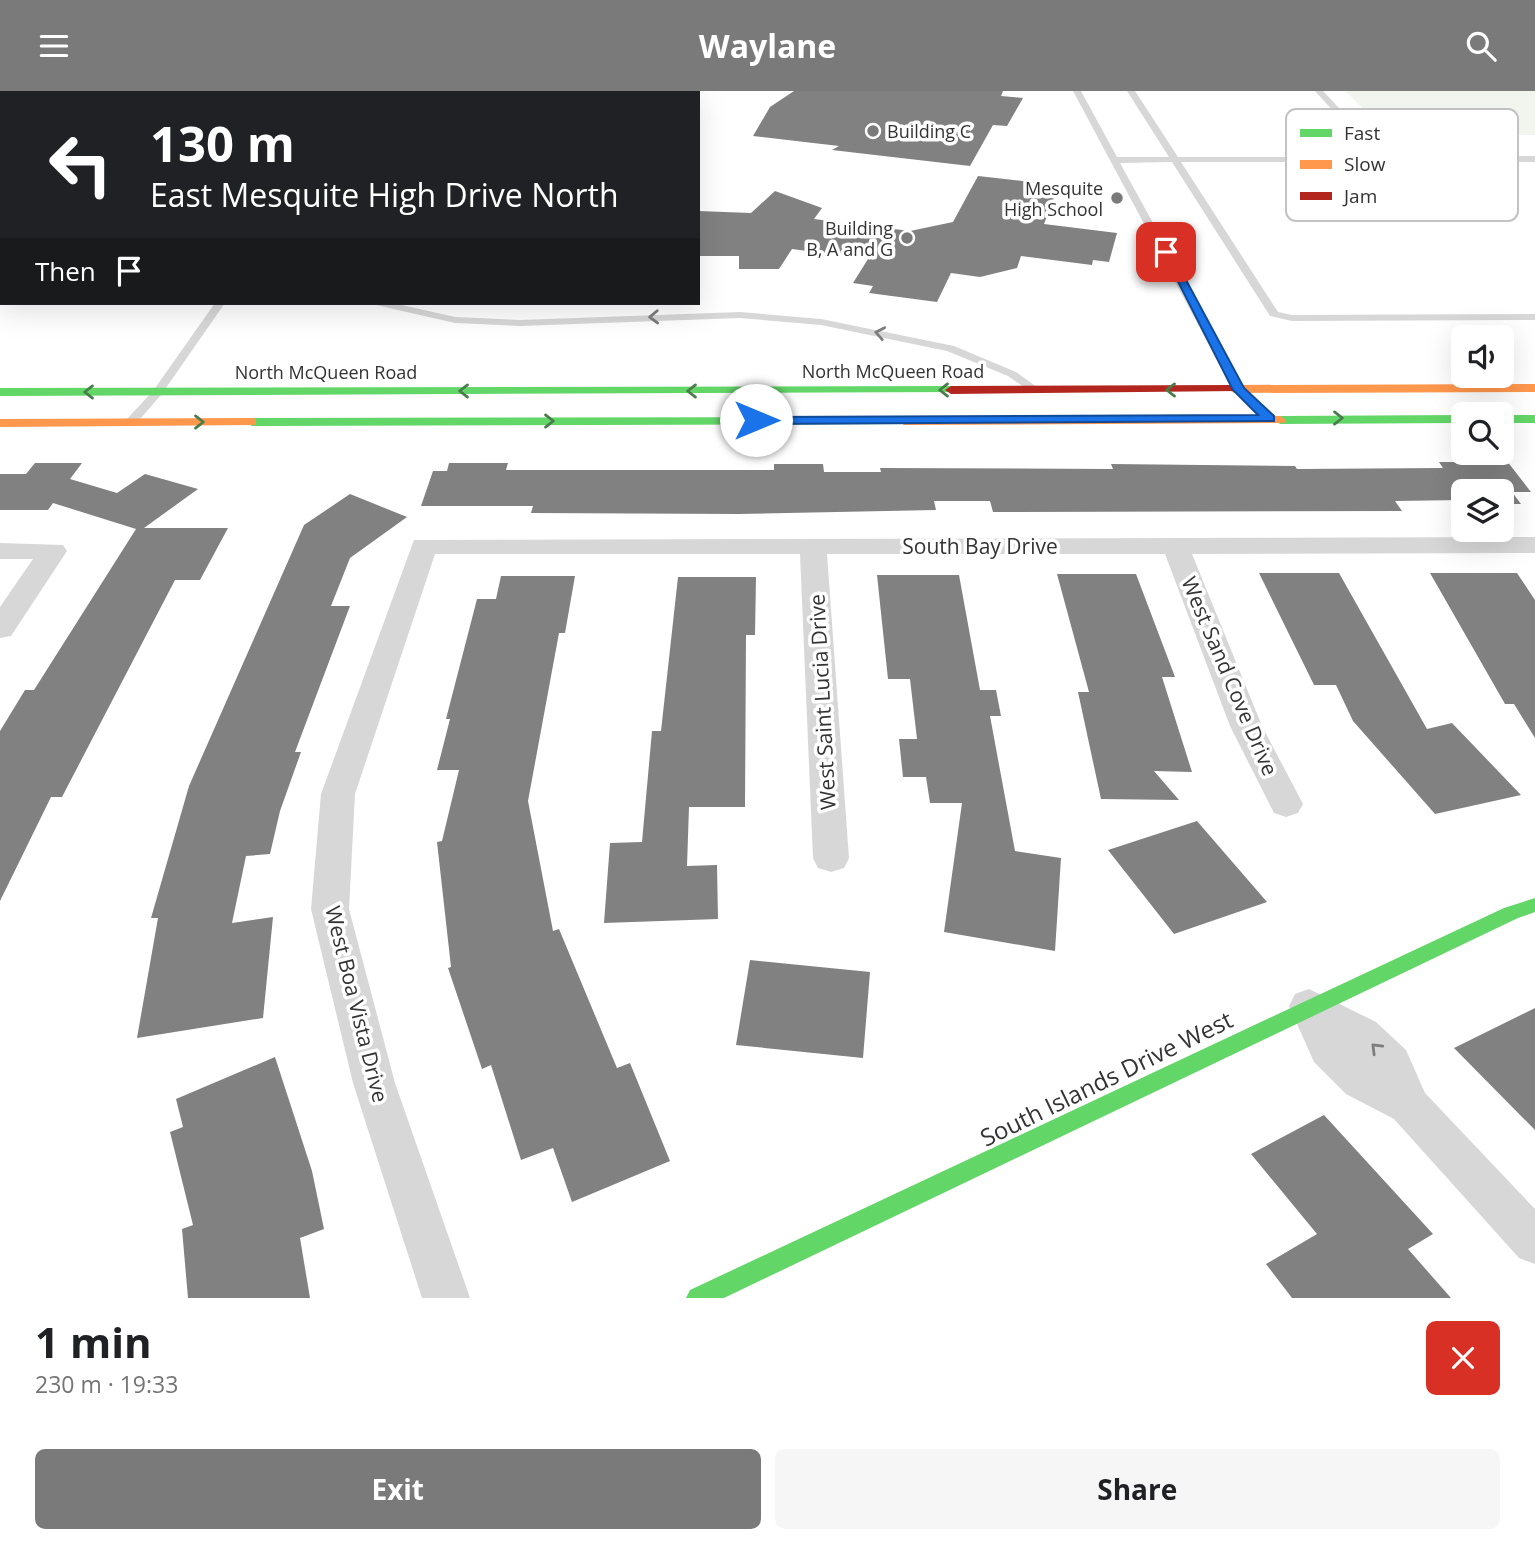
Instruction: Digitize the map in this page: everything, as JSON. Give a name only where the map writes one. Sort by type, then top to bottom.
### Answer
[{"type":"main road","name":"North McQueen Road","points":[[0,392],[1535,388]]},
{"type":"main road","points":[[0,423],[1451,419]]},
{"type":"main road","points":[[1514,419],[1535,419]]},
{"type":"main road","name":"South Islands Drive West","points":[[698,1298],[1309,1006],[1511,913],[1535,905]]},
{"type":"street","name":"West Saint Lucia Drive","points":[[813,545],[831,859]]},
{"type":"street","name":"South Bay Drive","points":[[424,546],[1535,545]]},
{"type":"street","name":"West Boa Vista Drive","points":[[424,546],[338,794],[330,909],[374,1083],[446,1298]]},
{"type":"street","name":"West Sand Cove Drive","points":[[1176,547],[1246,726],[1286,804]]},
{"type":"street","points":[[0,551],[52,551],[0,629]]},
{"type":"street","points":[[1309,1006],[1328,1049],[1361,1081],[1409,1106],[1535,1242]]},
{"type":"lane","points":[[1077,91],[1117,160],[1239,390],[1269,418]]},
{"type":"lane","points":[[1131,91],[1274,314],[1292,318],[1535,317]]},
{"type":"lane","points":[[1319,91],[1336,109]]},
{"type":"lane","points":[[1117,160],[1286,159]]},
{"type":"lane","points":[[130,422],[157,393],[219,305]]},
{"type":"lane","points":[[389,305],[455,320],[494,322],[568,323],[740,316],[821,322],[950,348],[1012,374],[1035,390]]},
{"type":"shaded area","points":[[1345,91],[1535,91],[1535,135],[1518,135],[1518,109],[1363,109]]},
{"type":"building","name":"Building C","points":[[794,91],[1003,91],[1001,96],[1023,98],[1007,126],[993,125],[970,166],[832,150],[839,146],[753,136],[770,107]]},
{"type":"building","name":"Building B, A and G","points":[[978,176],[1059,185],[1044,224],[1117,233],[1109,262],[1093,260],[1092,265],[1021,256],[1017,268],[980,277],[951,273],[937,302],[869,293],[873,286],[853,283],[868,259],[792,249],[779,269],[739,269],[739,256],[700,256],[700,211],[751,213],[775,191],[822,208],[814,219],[910,231],[953,222]]},
{"type":"building","points":[[1439,462],[1451,462],[1451,465],[1510,465],[1531,492],[1514,492],[1514,479],[1451,479],[1451,500],[1395,501],[1402,511],[993,512],[990,501],[934,501],[936,510],[739,514],[531,513],[533,506],[421,506],[433,471],[447,471],[449,463],[508,463],[506,470],[774,470],[774,464],[823,464],[824,472],[881,472],[880,468],[1113,469],[1111,464],[1295,466],[1297,469],[1443,468]]},
{"type":"building","points":[[35,463],[82,463],[70,479],[117,493],[145,474],[198,489],[144,528],[228,528],[200,580],[175,580],[62,797],[51,797],[0,901],[0,731],[25,690],[34,690],[136,529],[53,503],[48,510],[0,510],[0,474],[26,474]]},
{"type":"building","points":[[350,494],[407,517],[350,558],[331,606],[350,606],[295,752],[301,752],[280,811],[270,854],[246,856],[232,923],[273,917],[263,1018],[137,1038],[158,918],[151,918],[189,786],[304,525]]},
{"type":"building","points":[[1514,495],[1521,504],[1514,504]]},
{"type":"building","points":[[1259,573],[1339,573],[1427,729],[1452,723],[1521,795],[1435,814],[1353,721],[1336,685],[1314,685]]},
{"type":"building","points":[[1430,573],[1517,573],[1535,600],[1535,738],[1514,704],[1505,704]]},
{"type":"building","points":[[1057,574],[1136,574],[1175,677],[1162,677],[1192,772],[1154,771],[1179,800],[1101,799],[1078,692],[1089,692]]},
{"type":"building","points":[[877,575],[959,575],[980,690],[996,690],[1001,716],[990,716],[1015,851],[1061,858],[1055,951],[944,932],[962,803],[930,803],[926,777],[903,777],[899,739],[917,739],[910,679],[888,679]]},
{"type":"building","points":[[501,576],[575,576],[565,633],[559,633],[528,801],[553,931],[559,929],[617,1068],[630,1063],[670,1161],[572,1202],[553,1148],[521,1160],[491,1065],[482,1069],[448,968],[451,967],[437,842],[442,841],[459,770],[437,770],[450,719],[446,719],[477,599],[496,599]]},
{"type":"building","points":[[678,577],[756,577],[755,635],[746,635],[745,807],[689,807],[687,866],[717,865],[718,919],[604,923],[610,843],[642,842],[652,731],[661,731]]},
{"type":"building","points":[[1197,821],[1267,902],[1174,934],[1108,850]]},
{"type":"building","points":[[750,960],[870,972],[863,1058],[736,1045]]},
{"type":"building","points":[[1535,1008],[1535,1130],[1454,1048]]},
{"type":"building","points":[[275,1057],[312,1171],[324,1229],[300,1238],[310,1298],[188,1298],[182,1229],[193,1225],[170,1132],[183,1127],[176,1099]]},
{"type":"building","points":[[1324,1115],[1433,1234],[1408,1249],[1451,1298],[1292,1298],[1266,1264],[1317,1234],[1251,1154]]},
{"type":"traffic: fast","points":[[0,392],[951,390]]},
{"type":"traffic: fast","points":[[1280,420],[1451,419]]},
{"type":"traffic: fast","points":[[1514,419],[1535,419]]},
{"type":"traffic: fast","points":[[252,422],[904,421]]},
{"type":"traffic: fast","points":[[698,1298],[1511,913],[1535,905]]},
{"type":"traffic: slow","points":[[1234,389],[1535,388]]},
{"type":"traffic: slow","points":[[904,421],[1280,420]]},
{"type":"traffic: slow","points":[[0,423],[252,422]]},
{"type":"traffic: jam","points":[[951,390],[1234,389]]},
{"type":"place","name":"Building C","points":[[873,131]]},
{"type":"place","name":"Mesquite High School","points":[[1117,198]]},
{"type":"place","name":"Building B, A and G","points":[[907,238]]},
{"type":"route","points":[[756,420],[1269,418],[1239,390],[1166,252]]}]
